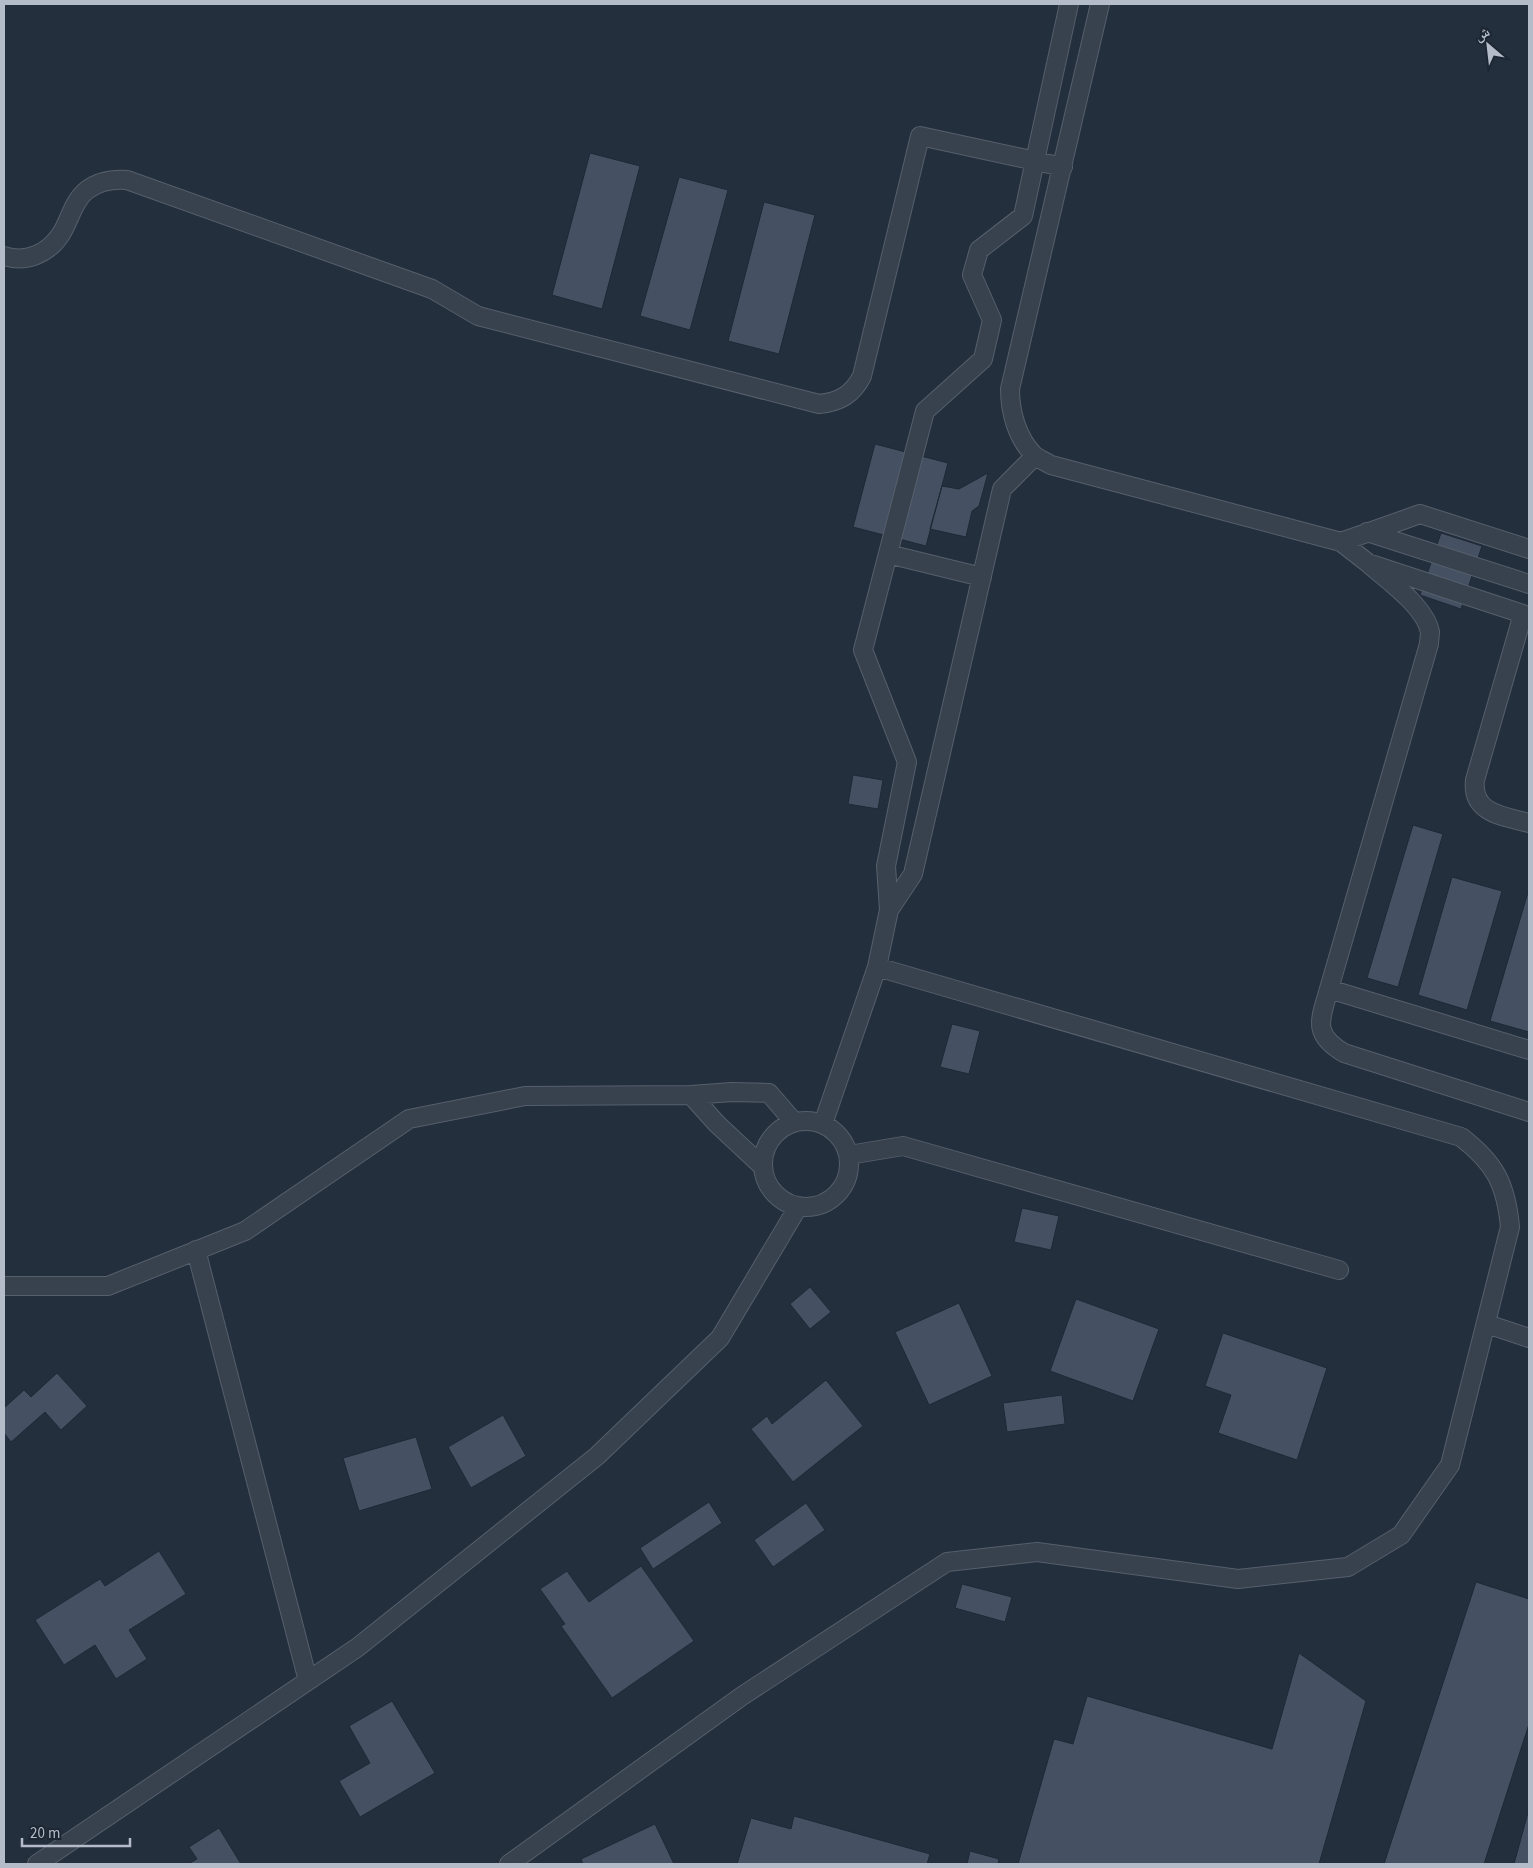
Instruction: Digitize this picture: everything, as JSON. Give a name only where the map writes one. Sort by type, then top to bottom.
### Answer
[{"type":"lane","points":[[823,1124],[877,967],[889,910],[886,866],[907,762],[863,650],[924,411],[983,360],[992,320],[972,275],[979,250],[1023,216],[1069,4]]},
{"type":"lane","points":[[1100,4],[1010,389],[1012,413],[1022,440],[1035,456],[1051,465],[1341,542],[1368,563],[1416,606],[1430,633],[1429,644],[1329,989],[1320,1027],[1325,1037],[1333,1046],[1344,1053],[1529,1112]]},
{"type":"lane","points":[[4,256],[26,259],[39,254],[50,247],[61,234],[78,201],[86,191],[112,179],[128,180],[432,289],[478,316],[819,404],[832,402],[845,396],[856,388],[862,376],[920,136],[1063,167]]},
{"type":"lane","points":[[889,910],[913,874],[1002,489],[1035,456]]},
{"type":"lane","points":[[1341,542],[1420,514],[1529,549]]},
{"type":"lane","points":[[1367,532],[1529,584]]},
{"type":"lane","points":[[888,554],[982,577]]},
{"type":"lane","points":[[1368,563],[1523,614],[1475,780],[1474,790],[1481,806],[1490,811],[1529,823]]},
{"type":"lane","points":[[509,1864],[742,1696],[947,1562],[1037,1552],[1238,1579],[1348,1567],[1401,1535],[1450,1465],[1510,1227],[1508,1203],[1498,1176],[1481,1152],[1461,1136],[877,967]]},
{"type":"lane","points":[[1329,989],[1529,1050]]},
{"type":"lane","points":[[4,1286],[108,1286],[245,1231],[409,1119],[525,1096],[691,1095],[732,1092],[769,1093],[794,1122]]},
{"type":"lane","points":[[691,1095],[717,1124],[762,1166]]},
{"type":"lane","points":[[809,1120],[823,1124],[835,1131],[844,1142],[849,1155],[850,1170],[845,1183],[837,1194],[826,1203],[812,1207],[798,1207],[784,1202],[773,1193],[765,1180],[762,1166],[764,1151],[770,1138],[781,1128],[794,1122],[809,1120]]},
{"type":"lane","points":[[849,1155],[902,1146],[1339,1270]]},
{"type":"lane","points":[[37,1864],[358,1647],[597,1456],[720,1338],[798,1207]]},
{"type":"lane","points":[[196,1250],[308,1680]]},
{"type":"lane","points":[[1487,1324],[1529,1338]]},
{"type":"building","points":[[590,153],[640,166],[602,309],[552,295]]},
{"type":"building","points":[[679,177],[728,190],[690,330],[640,316]]},
{"type":"building","points":[[764,202],[815,215],[779,354],[728,341]]},
{"type":"building","points":[[875,444],[948,463],[926,546],[853,527]]},
{"type":"building","points":[[988,473],[979,506],[972,511],[966,537],[930,529],[942,486],[959,489]]},
{"type":"building","points":[[1441,533],[1482,546],[1461,609],[1420,595]]},
{"type":"building","points":[[853,775],[883,780],[878,809],[848,804]]},
{"type":"building","points":[[1413,825],[1443,834],[1398,987],[1367,978]]},
{"type":"building","points":[[1452,877],[1502,891],[1467,1010],[1418,995]]},
{"type":"building","points":[[1529,889],[1529,1032],[1490,1021]]},
{"type":"building","points":[[952,1024],[980,1031],[969,1074],[940,1067]]},
{"type":"building","points":[[1022,1208],[1059,1216],[1051,1250],[1014,1242]]},
{"type":"building","points":[[810,1287],[831,1312],[810,1329],[790,1304]]},
{"type":"building","points":[[1076,1299],[1159,1329],[1133,1401],[1050,1371]]},
{"type":"building","points":[[959,1303],[992,1376],[929,1405],[895,1332]]},
{"type":"building","points":[[1223,1333],[1327,1368],[1297,1460],[1218,1433],[1231,1395],[1205,1386]]},
{"type":"building","points":[[57,1373],[87,1406],[61,1430],[45,1412],[11,1442],[4,1433],[4,1408],[24,1390],[31,1397]]},
{"type":"building","points":[[826,1380],[863,1426],[793,1482],[751,1429],[767,1416],[772,1424]]},
{"type":"building","points":[[1062,1395],[1065,1424],[1007,1432],[1003,1403]]},
{"type":"building","points":[[503,1415],[526,1456],[471,1488],[448,1447]]},
{"type":"building","points":[[416,1437],[432,1489],[359,1511],[343,1458]]},
{"type":"building","points":[[709,1502],[722,1523],[653,1569],[640,1548]]},
{"type":"building","points":[[806,1503],[825,1530],[773,1567],[754,1540]]},
{"type":"building","points":[[159,1551],[186,1594],[129,1630],[147,1659],[116,1679],[95,1645],[64,1665],[35,1620],[100,1579],[105,1586]]},
{"type":"building","points":[[641,1566],[694,1641],[612,1698],[561,1626],[565,1624],[540,1589],[567,1571],[589,1602]]},
{"type":"building","points":[[1476,1582],[1529,1599],[1529,1724],[1484,1864],[1384,1864]]},
{"type":"building","points":[[962,1584],[1012,1597],[1005,1622],[955,1608]]},
{"type":"building","points":[[1299,1653],[1366,1701],[1319,1864],[1018,1864],[1054,1739],[1073,1744],[1087,1696],[1272,1749]]},
{"type":"building","points":[[392,1701],[435,1773],[360,1817],[339,1781],[370,1763],[349,1726]]},
{"type":"building","points":[[1529,1809],[1529,1864],[1514,1864]]},
{"type":"building","points":[[794,1816],[930,1854],[927,1864],[737,1864],[751,1818],[791,1829]]},
{"type":"building","points":[[655,1824],[674,1864],[583,1864],[581,1859]]},
{"type":"building","points":[[219,1828],[241,1864],[188,1864],[197,1859],[189,1847]]},
{"type":"building","points":[[970,1851],[999,1859],[998,1864],[967,1864]]}]
